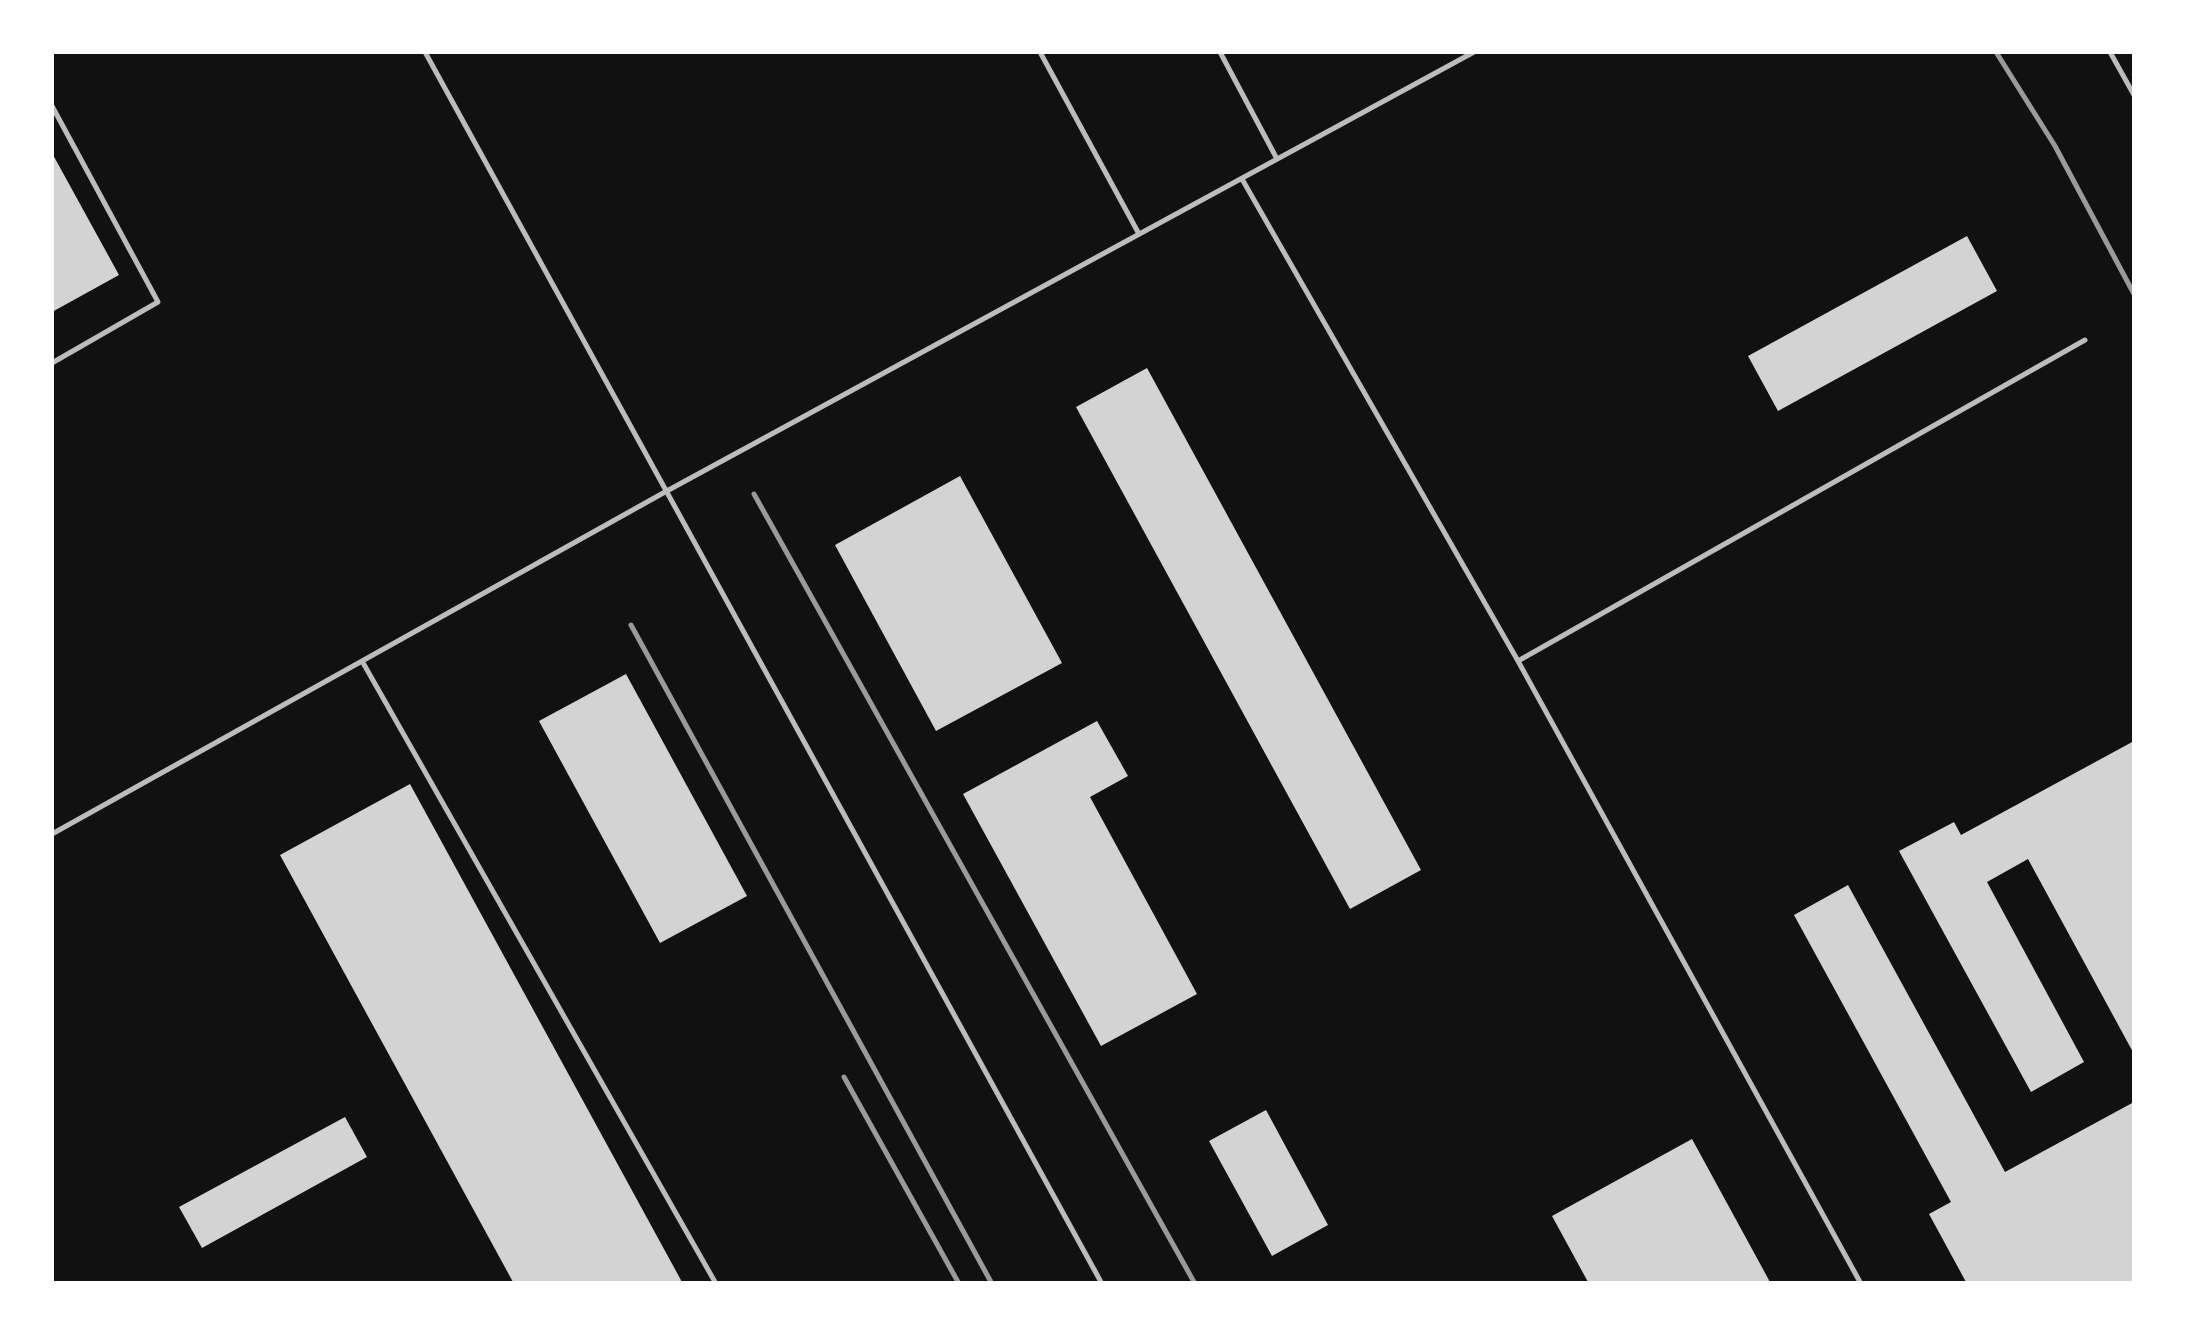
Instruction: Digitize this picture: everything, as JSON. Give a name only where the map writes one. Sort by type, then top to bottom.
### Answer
[{"type":"lane","points":[[425,52],[1101,1283]]},
{"type":"lane","points":[[1040,52],[1139,234]]},
{"type":"lane","points":[[1220,52],[1277,159]]},
{"type":"lane","points":[[52,834],[665,492],[1474,52]]},
{"type":"lane","points":[[2110,52],[2133,94]]},
{"type":"lane","points":[[52,106],[158,302],[52,363]]},
{"type":"lane","points":[[1242,179],[1518,661],[1860,1283]]},
{"type":"lane","points":[[1518,661],[2085,340]]},
{"type":"lane","points":[[362,661],[715,1283]]},
{"type":"building","points":[[52,153],[119,275],[52,312]]},
{"type":"building","points":[[1967,236],[1997,291],[1778,411],[1748,356]]},
{"type":"building","points":[[1147,368],[1421,870],[1350,909],[1076,407]]},
{"type":"building","points":[[960,476],[1062,663],[936,731],[835,545]]},
{"type":"building","points":[[626,674],[747,896],[660,943],[539,721]]},
{"type":"building","points":[[1097,721],[1128,776],[1090,797],[1197,994],[1101,1046],[963,794]]},
{"type":"building","points":[[2134,741],[2134,1054],[2028,859],[1987,882],[2084,1062],[2031,1092],[1899,851],[1954,822],[1961,835]]},
{"type":"building","points":[[410,784],[682,1282],[513,1282],[280,855]]},
{"type":"building","points":[[1848,885],[2005,1172],[2134,1102],[2134,1282],[1966,1282],[1929,1214],[1951,1202],[1794,915]]},
{"type":"building","points":[[1266,1110],[1328,1225],[1272,1256],[1209,1141]]},
{"type":"building","points":[[345,1117],[367,1157],[202,1248],[179,1207]]},
{"type":"building","points":[[1692,1139],[1770,1282],[1588,1282],[1552,1216]]},
{"type":"railway","points":[[1996,52],[2055,146],[2134,294]]},
{"type":"railway","points":[[754,494],[1194,1282]]},
{"type":"railway","points":[[631,625],[991,1282]]},
{"type":"railway","points":[[844,1077],[958,1282]]}]
